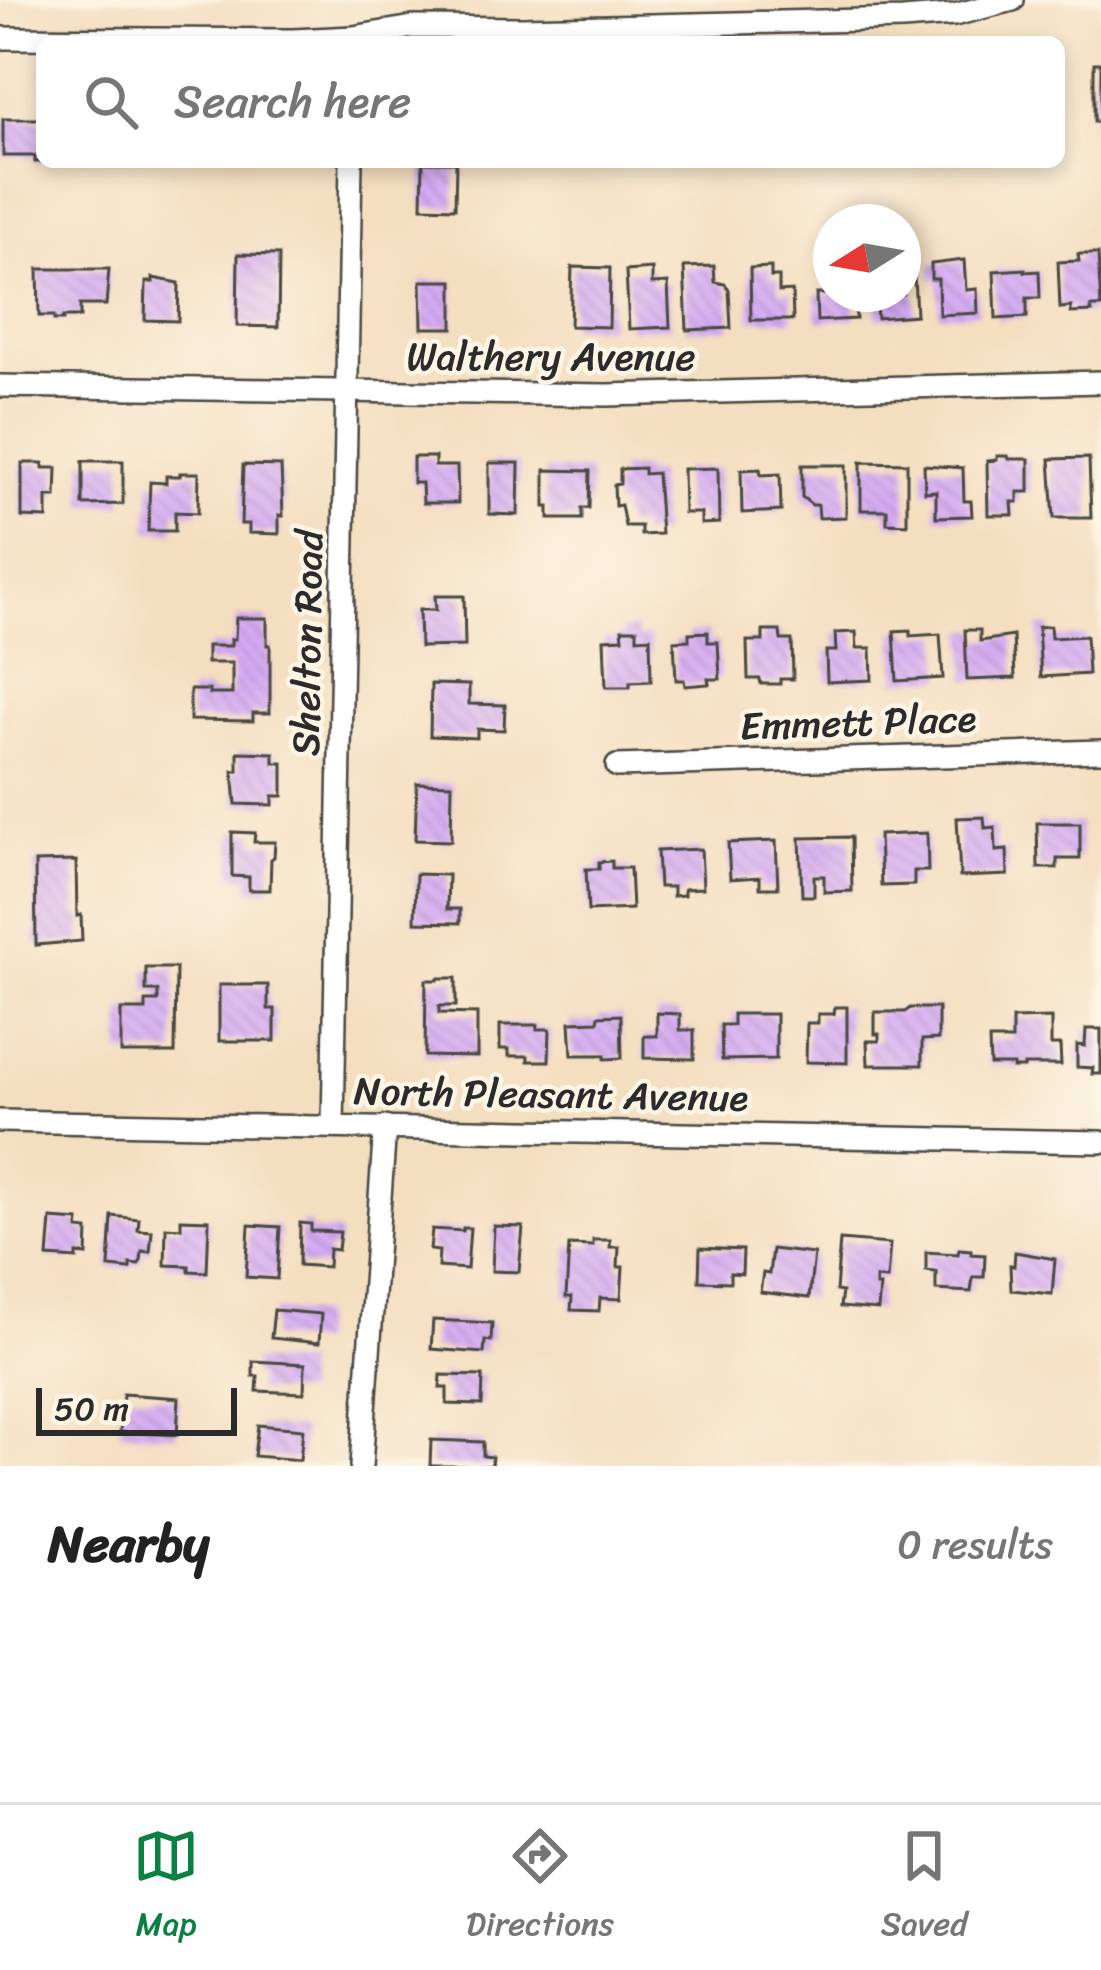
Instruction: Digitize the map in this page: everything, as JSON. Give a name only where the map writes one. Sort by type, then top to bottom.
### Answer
[{"type":"street","points":[[368,36],[413,27],[903,20],[954,15],[1013,0]]},
{"type":"street","points":[[0,38],[36,38]]},
{"type":"street","name":"Shelton Road","points":[[334,1126],[351,168]]},
{"type":"street","name":"Walthery Avenue","points":[[0,386],[607,395],[1101,382]]},
{"type":"street","name":"Emmett Place","points":[[617,766],[1101,751]]},
{"type":"street","name":"North Pleasant Avenue","points":[[0,1121],[1101,1142]]},
{"type":"street","points":[[361,1466],[385,1127]]},
{"type":"building","points":[[1094,63],[1101,63],[1101,122],[1094,122]]},
{"type":"building","points":[[3,119],[36,119],[36,162],[35,156],[3,156]]},
{"type":"building","points":[[423,168],[456,168],[455,208],[422,207]]},
{"type":"building","points":[[238,254],[279,255],[278,327],[237,326]]},
{"type":"building","points":[[1078,254],[1098,254],[1101,307],[1091,307],[1092,312],[1060,308],[1058,262],[1079,261]]},
{"type":"building","points":[[964,260],[966,290],[977,289],[978,313],[939,315],[938,279],[931,279],[931,264]]},
{"type":"building","points":[[714,266],[715,282],[729,290],[731,328],[687,330],[684,267]]},
{"type":"building","points":[[572,267],[610,268],[609,327],[570,326]]},
{"type":"building","points":[[771,267],[771,277],[779,277],[779,292],[792,291],[793,320],[751,320],[750,268]]},
{"type":"building","points":[[38,269],[109,269],[106,305],[80,305],[80,317],[63,320],[39,316]]},
{"type":"building","points":[[652,269],[652,284],[668,283],[670,327],[629,329],[626,271]]},
{"type":"building","points":[[994,271],[1039,271],[1040,298],[1027,298],[1027,317],[996,319]]},
{"type":"building","points":[[153,278],[179,283],[178,321],[145,320],[146,282]]},
{"type":"building","points":[[421,281],[453,281],[453,328],[422,328]]},
{"type":"building","points":[[817,312],[856,312],[856,319],[817,321]]},
{"type":"building","points":[[876,312],[916,312],[916,315],[877,318]]},
{"type":"building","points":[[997,456],[1029,459],[1029,492],[1018,492],[1018,502],[1012,502],[1013,515],[988,515],[987,461]]},
{"type":"building","points":[[413,457],[435,457],[435,466],[457,466],[458,503],[423,503],[422,483],[413,483]]},
{"type":"building","points":[[1089,458],[1091,518],[1054,518],[1050,459]]},
{"type":"building","points":[[83,461],[123,461],[123,504],[83,505]]},
{"type":"building","points":[[861,462],[907,463],[907,524],[887,523],[887,510],[861,510]]},
{"type":"building","points":[[22,463],[57,468],[56,497],[47,497],[47,518],[22,517]]},
{"type":"building","points":[[489,463],[519,463],[518,515],[489,514]]},
{"type":"building","points":[[243,465],[281,466],[279,534],[249,533],[249,524],[241,524]]},
{"type":"building","points":[[802,465],[846,465],[846,517],[819,518],[818,505],[802,497]]},
{"type":"building","points":[[924,465],[963,468],[964,501],[971,501],[972,516],[936,517],[936,491],[925,492]]},
{"type":"building","points":[[644,468],[644,474],[657,473],[661,534],[641,535],[641,526],[625,526],[621,505],[615,506],[614,485],[620,484],[620,469]]},
{"type":"building","points":[[718,468],[719,523],[701,524],[701,513],[684,513],[683,469]]},
{"type":"building","points":[[760,469],[761,475],[780,474],[781,511],[742,513],[741,470]]},
{"type":"building","points":[[545,470],[590,471],[589,508],[582,508],[582,519],[549,519]]},
{"type":"building","points":[[199,473],[198,513],[175,512],[175,531],[148,531],[150,482],[166,483],[166,476]]},
{"type":"building","points":[[435,596],[464,596],[465,646],[420,647],[419,610],[436,610]]},
{"type":"building","points":[[236,618],[267,618],[270,713],[253,713],[253,721],[190,720],[190,690],[232,694],[232,663],[207,663],[207,646],[231,646]]},
{"type":"building","points":[[1050,626],[1051,638],[1086,636],[1088,674],[1041,677],[1038,627]]},
{"type":"building","points":[[622,629],[637,629],[637,638],[650,637],[651,681],[606,687],[604,639],[623,638]]},
{"type":"building","points":[[910,630],[910,636],[940,634],[943,678],[897,681],[894,631]]},
{"type":"building","points":[[965,630],[980,630],[980,641],[1013,636],[1015,678],[967,680]]},
{"type":"building","points":[[763,631],[780,631],[781,640],[792,640],[793,679],[761,684],[760,679],[748,679],[747,641],[763,641]]},
{"type":"building","points":[[708,632],[708,642],[718,642],[720,679],[685,686],[684,680],[676,680],[674,641],[689,640],[689,633]]},
{"type":"building","points":[[856,632],[857,648],[871,648],[872,680],[827,682],[826,651],[836,651],[835,633]]},
{"type":"building","points":[[431,684],[469,685],[469,704],[505,705],[504,730],[477,729],[477,738],[430,736]]},
{"type":"building","points":[[238,752],[274,753],[274,763],[283,763],[283,796],[273,796],[273,805],[236,804],[233,771],[238,771]]},
{"type":"building","points":[[417,783],[452,784],[451,841],[415,840]]},
{"type":"building","points":[[984,817],[985,828],[995,827],[996,851],[1007,850],[1008,875],[960,877],[957,818]]},
{"type":"building","points":[[1037,823],[1080,823],[1080,859],[1057,859],[1057,868],[1038,868]]},
{"type":"building","points":[[232,832],[255,833],[254,842],[275,842],[270,890],[249,890],[249,877],[232,876]]},
{"type":"building","points":[[927,833],[928,871],[914,871],[914,885],[881,886],[879,835]]},
{"type":"building","points":[[851,837],[852,891],[824,892],[824,876],[814,876],[814,896],[802,896],[800,838]]},
{"type":"building","points":[[776,841],[778,888],[760,888],[760,877],[730,879],[728,843]]},
{"type":"building","points":[[701,849],[703,888],[684,889],[684,895],[673,896],[673,887],[659,887],[657,851]]},
{"type":"building","points":[[76,861],[82,941],[36,945],[35,862]]},
{"type":"building","points":[[612,861],[612,868],[630,868],[632,909],[588,911],[586,869],[599,869],[599,862]]},
{"type":"building","points":[[416,874],[448,875],[447,909],[460,909],[460,923],[415,922]]},
{"type":"building","points":[[146,968],[176,968],[175,1053],[121,1053],[121,1010],[146,1010],[146,1001],[158,1001],[158,991],[146,991]]},
{"type":"building","points":[[456,978],[456,1006],[439,1006],[439,1013],[477,1014],[477,1057],[425,1056],[426,980]]},
{"type":"building","points":[[219,985],[268,985],[268,1009],[275,1009],[275,1041],[219,1041]]},
{"type":"building","points":[[835,1007],[847,1007],[847,1063],[806,1062],[807,1023],[818,1023],[818,1014],[834,1014]]},
{"type":"building","points":[[938,1008],[938,1039],[922,1040],[922,1065],[868,1065],[867,1041],[879,1041],[875,1012]]},
{"type":"building","points":[[657,1013],[680,1014],[680,1030],[694,1030],[694,1059],[644,1058],[644,1036],[657,1036]]},
{"type":"building","points":[[733,1014],[776,1014],[776,1059],[722,1060],[721,1025],[733,1025]]},
{"type":"building","points":[[621,1015],[622,1058],[572,1055],[570,1022]]},
{"type":"building","points":[[1051,1018],[1051,1045],[1060,1045],[1061,1065],[990,1065],[989,1040],[1012,1040],[1012,1019]]},
{"type":"building","points":[[500,1025],[550,1029],[549,1061],[509,1056],[509,1049],[500,1049]]},
{"type":"building","points":[[1086,1029],[1101,1029],[1101,1074],[1077,1067],[1077,1045],[1085,1046]]},
{"type":"building","points":[[112,1216],[139,1219],[138,1230],[152,1231],[150,1252],[142,1251],[141,1261],[130,1264],[130,1269],[109,1267]]},
{"type":"building","points":[[51,1219],[79,1221],[78,1229],[88,1230],[87,1255],[48,1257]]},
{"type":"building","points":[[181,1219],[209,1220],[207,1272],[165,1265],[166,1227],[181,1228]]},
{"type":"building","points":[[300,1223],[311,1224],[311,1231],[340,1232],[338,1250],[329,1249],[328,1267],[299,1265]]},
{"type":"building","points":[[249,1225],[280,1227],[277,1279],[246,1277]]},
{"type":"building","points":[[494,1226],[523,1227],[519,1272],[492,1271]]},
{"type":"building","points":[[470,1228],[467,1269],[438,1267],[439,1251],[430,1250],[432,1229]]},
{"type":"building","points":[[593,1240],[610,1240],[610,1247],[619,1247],[621,1299],[600,1298],[599,1311],[571,1310],[572,1297],[566,1297],[569,1245],[593,1246]]},
{"type":"building","points":[[840,1240],[890,1244],[887,1279],[876,1278],[878,1310],[840,1307],[842,1292],[836,1291]]},
{"type":"building","points":[[700,1248],[743,1250],[742,1274],[730,1273],[730,1282],[699,1281]]},
{"type":"building","points":[[772,1249],[814,1254],[809,1298],[760,1292],[763,1273],[769,1274]]},
{"type":"building","points":[[959,1249],[985,1255],[984,1277],[973,1277],[971,1292],[936,1290],[936,1272],[926,1271],[926,1252],[958,1254]]},
{"type":"building","points":[[1015,1252],[1055,1259],[1052,1294],[1011,1290],[1010,1265],[1014,1266]]},
{"type":"building","points":[[274,1310],[321,1314],[319,1343],[271,1338]]},
{"type":"building","points":[[433,1320],[492,1323],[491,1341],[485,1340],[484,1353],[431,1349]]},
{"type":"building","points":[[253,1361],[305,1364],[304,1393],[257,1391]]},
{"type":"building","points":[[441,1375],[483,1376],[482,1405],[447,1404],[447,1388],[440,1388]]},
{"type":"building","points":[[123,1394],[179,1398],[177,1435],[120,1432]]},
{"type":"building","points":[[258,1425],[303,1429],[300,1460],[254,1456]]},
{"type":"building","points":[[431,1440],[483,1442],[483,1456],[492,1457],[491,1466],[430,1466]]}]
